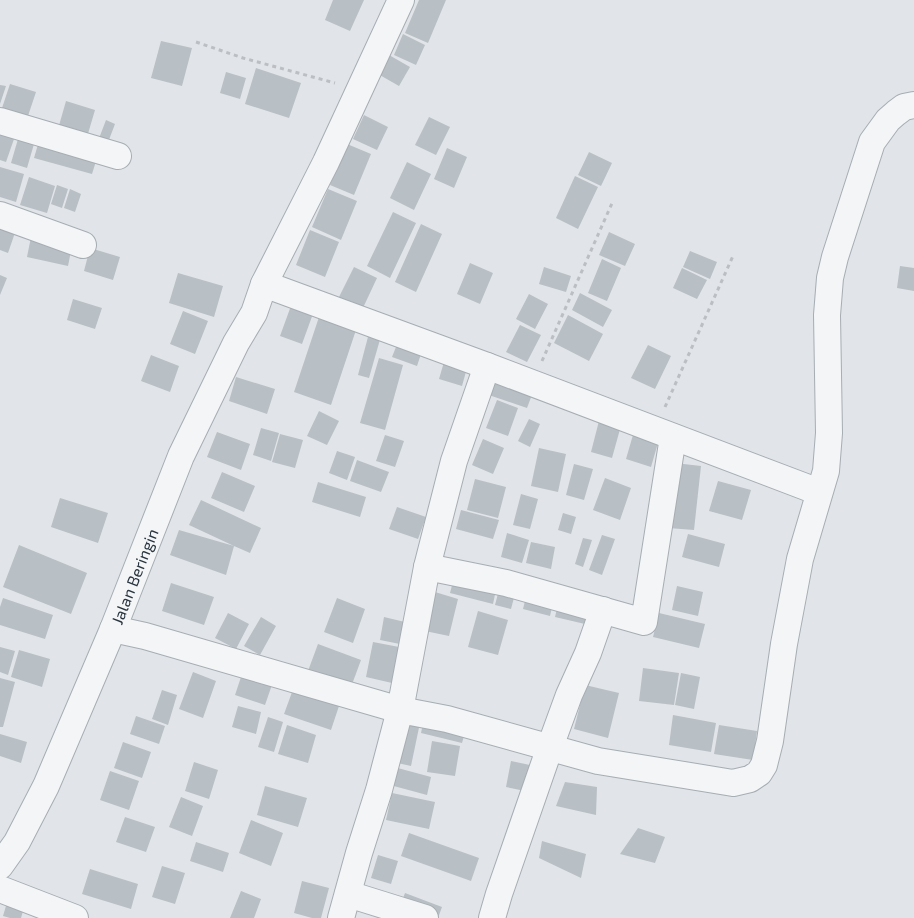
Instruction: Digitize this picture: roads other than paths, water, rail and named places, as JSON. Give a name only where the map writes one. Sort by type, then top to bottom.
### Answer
[{"type":"street","name":"Jalan Beringin","points":[[0,866],[16,842],[46,786],[113,629],[181,456],[236,343],[254,313],[264,284],[326,162],[401,0]]},
{"type":"street","points":[[113,629],[145,636],[400,710],[447,719],[598,761],[733,783],[750,779],[759,773],[764,765],[770,741],[784,644],[800,559],[826,471],[829,433],[827,315],[834,257],[872,142],[888,120],[904,107],[914,105]]},
{"type":"street","points":[[0,121],[118,156]]},
{"type":"street","points":[[0,215],[83,245]]},
{"type":"street","points":[[264,284],[819,492]]},
{"type":"street","points":[[425,918],[345,906],[400,710],[427,567],[454,461],[487,366]]},
{"type":"street","points":[[427,567],[506,583],[644,622],[664,434]]},
{"type":"street","points":[[492,918],[550,747],[569,695],[588,654],[603,610]]},
{"type":"street","points":[[0,889],[75,918]]}]
